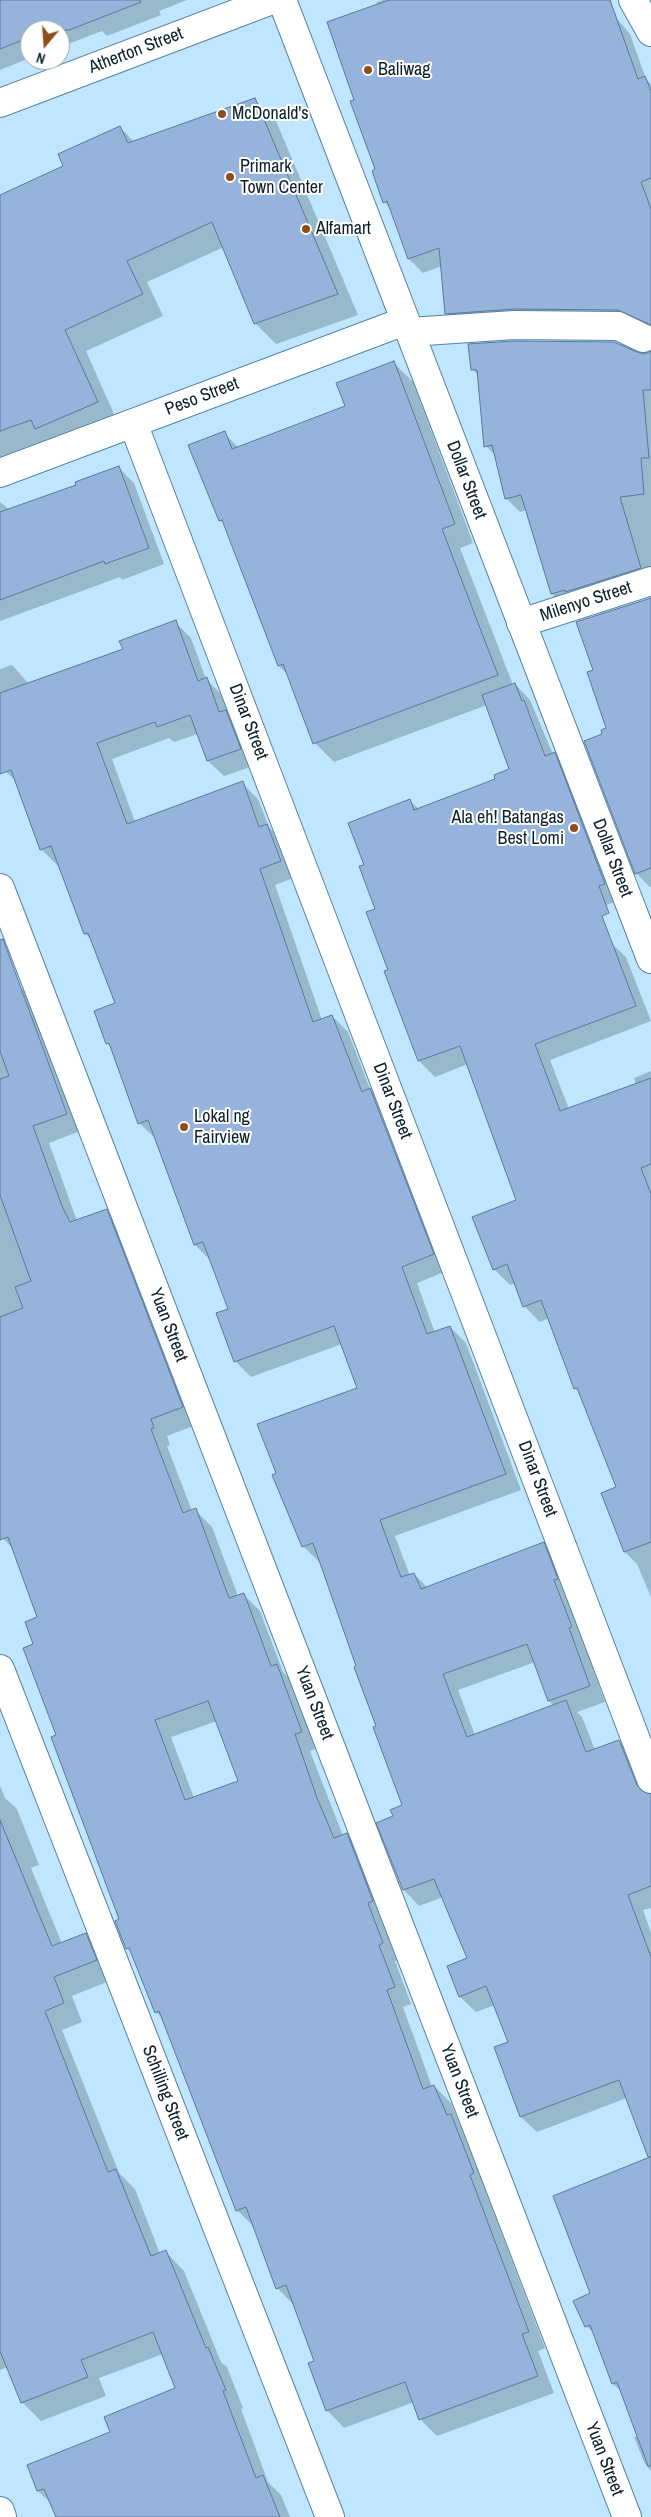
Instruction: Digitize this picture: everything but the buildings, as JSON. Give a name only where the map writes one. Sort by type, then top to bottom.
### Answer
[{"type":"street","name":"Atherton Street","points":[[0,103],[272,0]]},
{"type":"street","name":"Dollar Street","points":[[282,0],[651,959]]},
{"type":"street","points":[[633,0],[651,32]]},
{"type":"street","name":"Peso Street","points":[[0,473],[133,423],[407,326],[618,326],[643,338]]},
{"type":"street","name":"Dinar Street","points":[[133,423],[651,1779]]},
{"type":"street","name":"Milenyo Street","points":[[522,622],[651,581]]},
{"type":"street","name":"Yuan Street","points":[[0,888],[627,2517]]},
{"type":"street","name":"Schilling Street","points":[[0,1669],[330,2517]]},
{"type":"street","points":[[0,2511],[2,2517]]},
{"type":"place","name":"Baliwag","points":[[368,70]]},
{"type":"place","name":"McDonald's","points":[[222,114]]},
{"type":"place","name":"Primark Town Center","points":[[230,177]]},
{"type":"place","name":"Alfamart","points":[[306,229]]},
{"type":"place","name":"Ala eh! Batangas Best Lomi","points":[[574,828]]},
{"type":"place","name":"Lokal ng Fairview","points":[[184,1127]]}]
